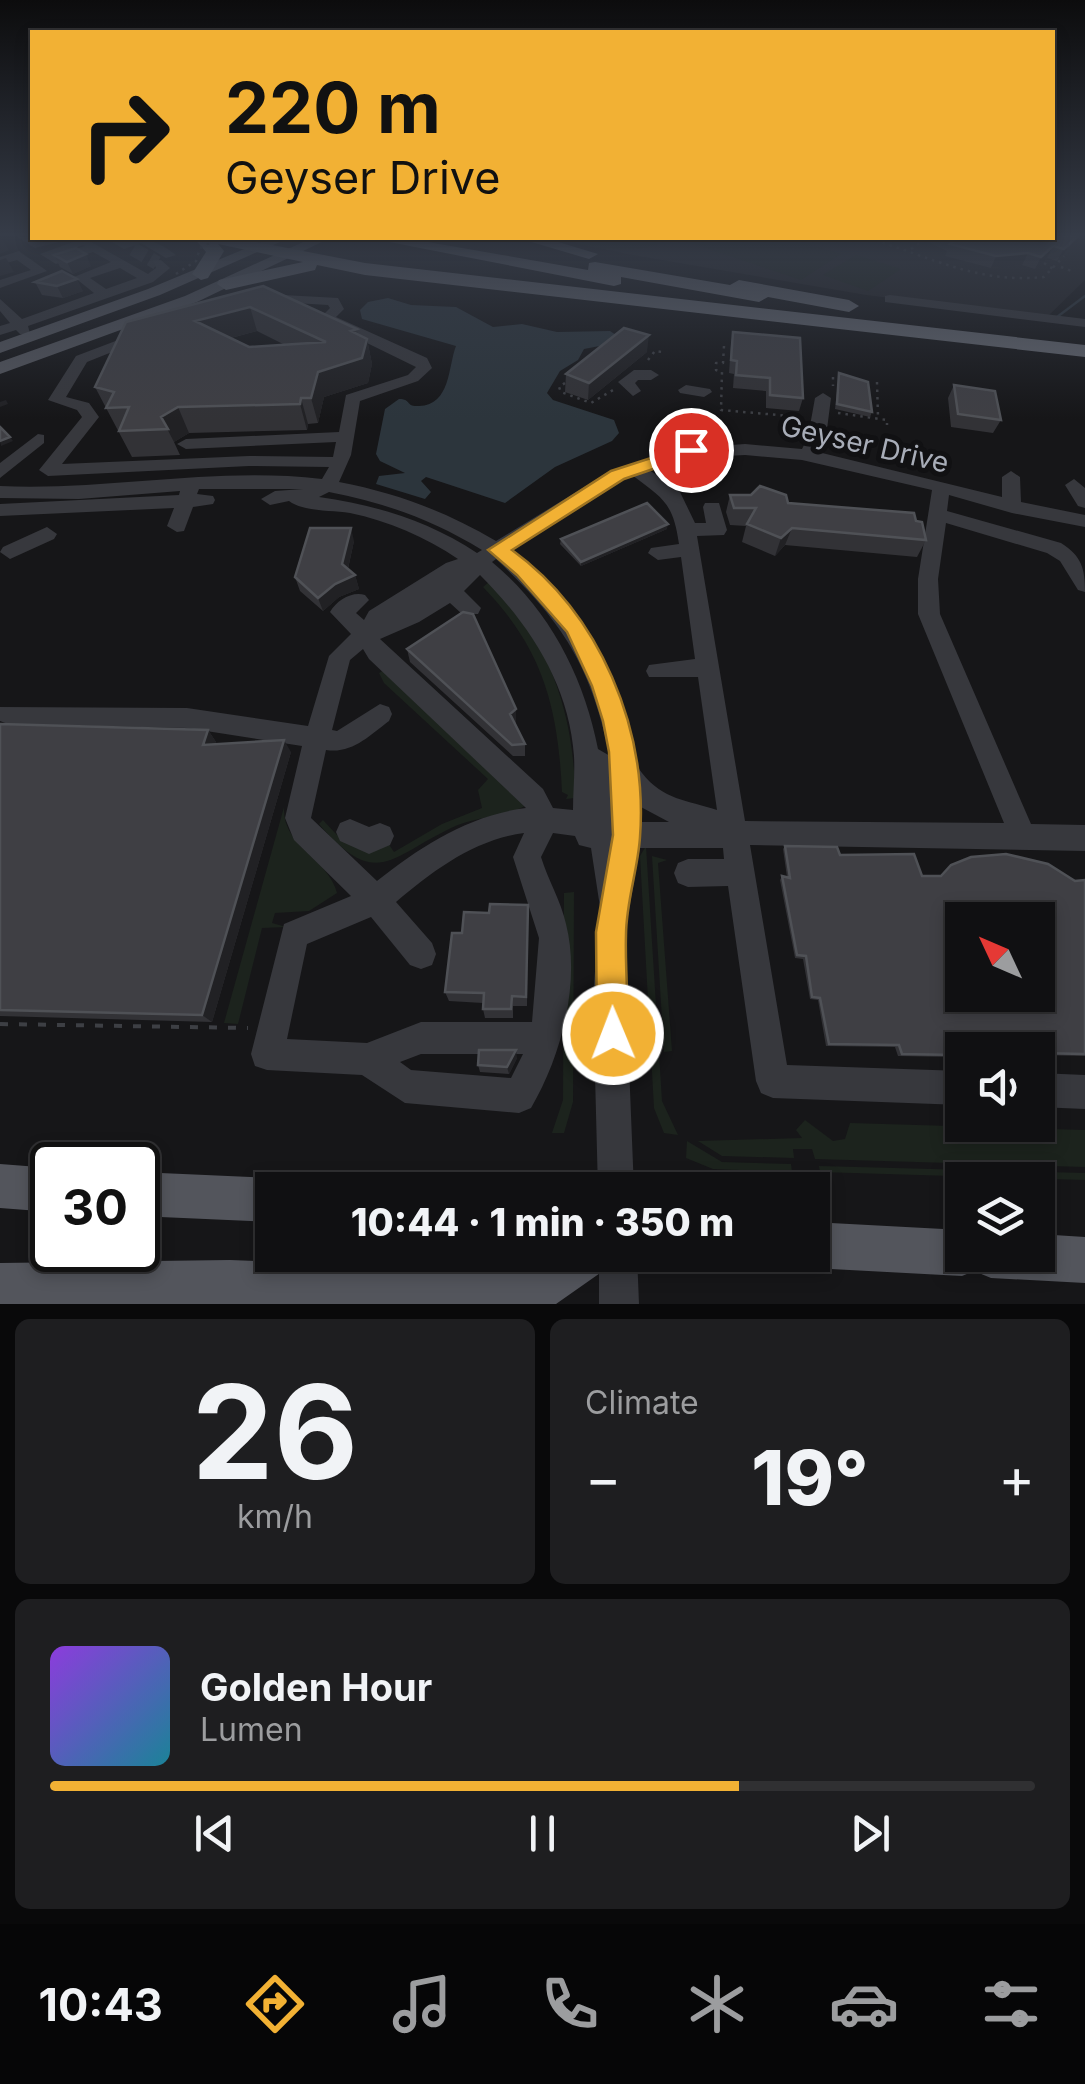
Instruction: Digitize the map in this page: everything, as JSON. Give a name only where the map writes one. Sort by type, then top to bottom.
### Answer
[{"type":"highway","points":[[609,297],[1004,341]]},
{"type":"highway","points":[[712,297],[826,317],[1085,351]]},
{"type":"highway","points":[[767,297],[1085,340]]},
{"type":"highway","points":[[796,297],[1061,338]]},
{"type":"main road","points":[[0,348],[12,320],[107,297]]},
{"type":"main road","points":[[0,368],[191,297]]},
{"type":"main road","points":[[0,1186],[30,1188]]},
{"type":"main road","points":[[160,1195],[255,1199]]},
{"type":"main road","points":[[830,1246],[945,1253]]},
{"type":"main road","points":[[1055,1258],[1085,1260]]},
{"type":"main road","points":[[0,1287],[230,1284],[526,1296],[562,1272]]},
{"type":"street","points":[[0,331],[12,320],[97,297]]},
{"type":"street","points":[[914,297],[1085,323]]},
{"type":"street","points":[[258,304],[283,298],[422,361],[424,368],[419,375],[359,378]]},
{"type":"street","points":[[38,304],[70,306]]},
{"type":"street","points":[[156,330],[80,358],[56,400],[83,406],[91,417],[71,450],[48,470],[339,462]]},
{"type":"street","points":[[106,369],[121,343]]},
{"type":"street","points":[[270,499],[285,492],[311,494],[328,485],[339,462],[352,398],[389,377],[402,352]]},
{"type":"street","points":[[627,387],[626,382],[634,375],[654,379]]},
{"type":"street","points":[[83,406],[98,384]]},
{"type":"street","points":[[686,390],[704,392]]},
{"type":"street","points":[[808,456],[827,405]]},
{"type":"street","points":[[677,424],[697,449]]},
{"type":"street","points":[[189,494],[181,480],[191,444],[345,437]]},
{"type":"street","points":[[177,526],[189,494],[204,478],[216,442]]},
{"type":"street","points":[[0,472],[36,443],[71,450]]},
{"type":"street","name":"Geyser Drive","points":[[488,556],[634,468],[697,449],[750,447],[808,456],[1085,522]]},
{"type":"street","points":[[634,468],[673,496],[688,539],[773,1081],[945,1087]]},
{"type":"street","points":[[1011,477],[1012,506]]},
{"type":"street","points":[[0,510],[328,485],[424,508],[460,525],[528,609],[566,673],[586,750],[586,825]]},
{"type":"street","points":[[942,489],[930,524],[930,614],[1023,836]]},
{"type":"street","points":[[0,492],[189,494],[336,504],[378,513],[524,570],[576,627],[604,686],[623,770],[627,835],[612,921]]},
{"type":"street","points":[[658,553],[718,530],[712,507]]},
{"type":"street","points":[[930,524],[1054,548],[1067,556],[1085,585]]},
{"type":"street","points":[[10,552],[47,534]]},
{"type":"street","points":[[366,634],[392,629],[449,590],[488,556]]},
{"type":"street","points":[[421,954],[376,900],[304,830],[298,818],[315,735],[340,656],[366,634],[377,617],[453,568],[488,556]]},
{"type":"street","points":[[449,590],[470,608]]},
{"type":"street","points":[[358,600],[341,612],[366,634],[377,653],[534,796],[545,820]]},
{"type":"street","points":[[657,671],[706,667]]},
{"type":"street","points":[[566,673],[586,690],[605,800],[627,835]]},
{"type":"street","points":[[8,714],[187,718],[341,742],[380,714]]},
{"type":"street","points":[[623,770],[638,790],[665,808],[716,818],[735,835]]},
{"type":"street","points":[[367,1058],[406,1086],[519,1096],[534,1075],[544,1038],[554,937],[526,857],[545,820]]},
{"type":"street","points":[[544,1038],[421,1038],[367,1058],[267,1054],[294,934],[376,900],[427,857],[461,838],[511,823],[545,820],[586,825],[602,831],[612,921],[616,1172]]},
{"type":"street","points":[[627,835],[735,835],[760,831],[1085,838]]},
{"type":"street","points":[[350,832],[369,840],[380,836]]},
{"type":"street","points":[[688,873],[741,872]]},
{"type":"street","points":[[1055,1091],[1085,1092]]},
{"type":"street","points":[[618,1272],[619,1304]]},
{"type":"path","points":[[724,346],[722,363],[716,363],[716,370],[722,372],[721,410],[813,416]]},
{"type":"path","points":[[655,350],[662,352]]},
{"type":"path","points":[[569,380],[558,387],[561,392],[595,403],[627,387]]},
{"type":"path","points":[[864,385],[877,385],[878,419]]},
{"type":"path","points":[[827,405],[887,420],[886,424]]},
{"type":"path","points":[[0,1024],[273,1027]]},
{"type":"shaded area","points":[[881,297],[1068,297],[1047,317]]},
{"type":"shaded area","points":[[388,298],[411,305],[456,307],[493,327],[522,324],[557,332],[610,331],[616,335],[610,344],[584,349],[578,360],[560,371],[547,393],[553,400],[614,420],[619,433],[612,441],[555,467],[505,503],[426,477],[421,481],[431,492],[425,499],[376,484],[379,476],[405,473],[380,461],[376,454],[385,409],[399,399],[419,406],[437,399],[447,383],[456,346],[362,319],[360,310],[368,302]]},
{"type":"shaded area","points":[[489,582],[528,628],[555,681],[570,738],[575,798],[566,799],[568,795],[562,792],[556,733],[544,681],[520,633],[483,587]]},
{"type":"shaded area","points":[[384,670],[525,806],[460,824],[383,862],[355,857],[338,844],[319,824],[323,820],[352,845],[367,848],[388,843],[394,852],[442,824],[482,808],[478,790],[488,779],[384,683],[379,673]]},
{"type":"shaded area","points":[[284,807],[290,833],[325,871],[337,893],[309,911],[275,913],[272,923],[286,927],[262,928],[238,1024],[224,1023]]},
{"type":"shaded area","points":[[646,846],[662,1101],[678,1135],[664,1133],[654,1108],[640,856]]},
{"type":"shaded area","points":[[652,856],[667,860],[658,863],[672,1051],[664,1052]]},
{"type":"shaded area","points":[[574,892],[573,1102],[564,1133],[552,1133],[563,1100],[564,893]]},
{"type":"shaded area","points":[[805,1120],[833,1141],[845,1139],[850,1123],[945,1126],[945,1142],[1055,1142],[1055,1129],[1085,1130],[1085,1167],[1055,1166],[1055,1162],[815,1159],[812,1149],[793,1149],[794,1158],[722,1156],[698,1141],[802,1138],[796,1130]]},
{"type":"shaded area","points":[[687,1141],[722,1162],[791,1164],[792,1172],[713,1169],[686,1158]]},
{"type":"shaded area","points":[[819,1166],[945,1169],[945,1176],[830,1172],[820,1172]]},
{"type":"shaded area","points":[[1055,1172],[1085,1173],[1085,1180],[1055,1179]]},
{"type":"building","points":[[222,297],[287,297],[357,329],[351,331],[367,339],[362,358],[318,372],[311,398],[301,398],[300,404],[178,407],[161,417],[168,429],[119,431],[129,407],[106,408],[114,392],[95,387],[126,322]],"holes":[[[250,307],[326,342],[249,347],[195,321]]]},
{"type":"building","points":[[624,328],[649,335],[589,383],[566,374]]},
{"type":"building","points":[[733,332],[800,338],[803,398],[770,395],[770,378],[736,375],[737,361],[731,360]]},
{"type":"building","points":[[839,373],[868,382],[872,412],[837,404]]},
{"type":"building","points":[[954,385],[995,391],[1001,420],[958,414]]},
{"type":"building","points":[[0,427],[10,437],[0,441]]},
{"type":"building","points":[[760,486],[786,495],[788,503],[914,513],[916,521],[922,522],[926,540],[792,528],[781,538],[747,524],[756,508],[734,508],[730,495],[751,495]]},
{"type":"building","points":[[647,503],[668,524],[581,562],[561,539]]},
{"type":"building","points":[[310,528],[351,528],[342,564],[355,575],[318,598],[295,577]]},
{"type":"building","points":[[463,612],[473,614],[516,709],[510,714],[525,744],[512,745],[407,649]]},
{"type":"building","points":[[0,724],[208,730],[203,745],[284,740],[202,1015],[0,1010]]},
{"type":"building","points":[[785,846],[837,847],[840,855],[914,854],[922,876],[941,876],[951,865],[971,857],[1006,854],[1048,864],[1075,881],[1085,880],[1085,1054],[1055,1053],[1055,1032],[945,1032],[945,1055],[902,1054],[899,1045],[829,1044],[820,998],[812,997],[806,956],[797,955],[782,876],[790,878]]},
{"type":"building","points":[[490,904],[528,905],[526,997],[512,996],[511,1009],[483,1009],[484,993],[445,992],[452,933],[462,933],[464,912],[489,913]]},
{"type":"building","points":[[479,1050],[516,1050],[507,1067],[478,1065]]},
{"type":"waterway","points":[[1057,317],[1084,297]]},
{"type":"route","points":[[613,1034],[610,932],[627,835],[622,752],[615,721],[592,656],[576,627],[524,570],[498,550],[617,475],[691,450]]}]
